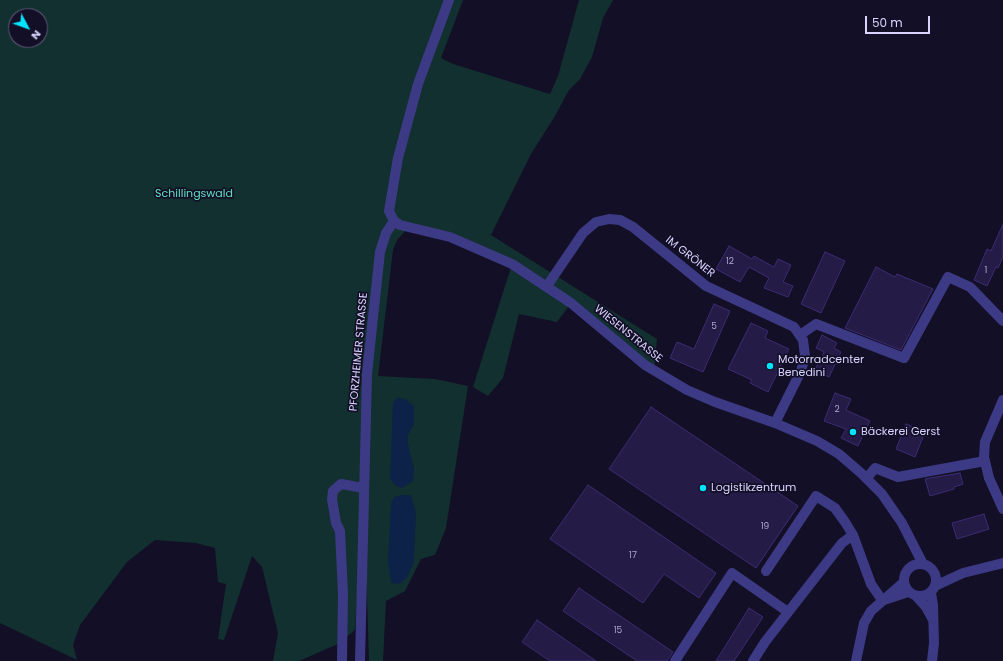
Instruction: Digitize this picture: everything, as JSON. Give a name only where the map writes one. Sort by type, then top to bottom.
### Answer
[{"type":"street","points":[[394,221],[389,211],[398,158],[418,84],[449,0]]},
{"type":"street","name":"IM GRÖNER","points":[[547,286],[583,233],[596,222],[609,219],[620,220],[633,227],[706,286],[794,327],[800,335]]},
{"type":"street","name":"WIESENSTRASSE","points":[[394,221],[400,225],[450,238],[483,250],[512,264],[571,303],[645,364],[680,386],[715,402],[775,423],[817,441],[839,454],[867,478],[882,494],[902,523],[923,564]]},
{"type":"street","name":"PFORZHEIMER STRASSE","points":[[360,661],[367,374],[380,252],[386,233],[394,221]]},
{"type":"street","points":[[775,423],[802,371],[805,356],[803,340],[800,335],[816,324],[904,358],[948,277],[970,287],[1003,321]]},
{"type":"street","points":[[1003,400],[985,442],[985,461],[990,478],[1003,509]]},
{"type":"street","points":[[867,478],[875,468],[898,477],[985,461]]},
{"type":"street","points":[[342,661],[343,594],[340,531],[336,523],[332,499],[333,491],[341,484],[364,488]]},
{"type":"street","points":[[766,571],[816,496],[835,508],[853,535],[871,584],[882,600]]},
{"type":"street","points":[[753,661],[788,612],[842,543],[853,535]]},
{"type":"street","name":"WIESENSTRASSE","points":[[908,537],[913,565]]},
{"type":"street","points":[[935,573],[963,573],[1003,563]]},
{"type":"street","points":[[932,661],[934,621],[933,589],[935,573],[928,565],[913,565],[905,572],[904,582],[912,594],[926,608],[934,621]]},
{"type":"street","points":[[675,661],[732,572],[788,612]]},
{"type":"street","points":[[882,600],[912,594],[926,595],[933,589],[963,573]]},
{"type":"street","points":[[856,661],[864,623],[871,611],[904,582]]},
{"type":"green space","name":"Schillingswald","points":[[0,0],[463,0],[441,58],[453,64],[550,94],[558,76],[579,0],[613,0],[603,18],[592,57],[580,79],[569,90],[555,116],[531,154],[491,235],[657,339],[654,370],[571,303],[557,322],[519,314],[503,378],[488,396],[473,387],[512,264],[409,227],[397,240],[393,250],[378,376],[435,379],[468,386],[446,528],[435,555],[421,559],[405,591],[386,601],[383,661],[369,661],[364,495],[355,630],[338,644],[299,661],[273,661],[278,633],[262,567],[252,556],[224,640],[218,639],[226,584],[218,582],[215,548],[196,543],[155,540],[127,562],[80,625],[73,645],[77,660],[0,623]]},
{"type":"water","points":[[398,398],[405,399],[414,406],[414,424],[408,435],[408,444],[414,469],[413,481],[402,488],[396,486],[390,479],[393,402]]},
{"type":"water","points":[[411,495],[416,513],[414,561],[408,576],[400,584],[391,583],[388,559],[391,504],[394,497]]},
{"type":"building","points":[[1003,224],[1003,257],[998,268],[996,267],[987,286],[974,280],[987,249],[991,251]]},
{"type":"building","points":[[729,246],[752,259],[754,256],[774,267],[778,259],[791,265],[783,282],[793,286],[788,297],[764,288],[769,278],[749,267],[740,282],[716,269]]},
{"type":"building","points":[[825,252],[845,261],[821,313],[801,304]]},
{"type":"building","points":[[876,267],[895,277],[897,274],[933,289],[901,350],[845,328]]},
{"type":"building","points":[[714,304],[730,311],[703,372],[670,358],[677,342],[694,349]]},
{"type":"building","points":[[751,323],[768,331],[765,338],[789,349],[768,392],[750,383],[752,380],[728,369]]},
{"type":"building","points":[[822,335],[837,343],[834,348],[841,352],[829,377],[815,370],[824,352],[816,348]]},
{"type":"building","points":[[835,393],[851,399],[846,410],[870,421],[858,446],[841,438],[846,429],[824,421]]},
{"type":"building","name":"Logistikzentrum","points":[[651,407],[798,506],[756,568],[609,469]]},
{"type":"building","points":[[906,424],[925,432],[915,457],[896,449]]},
{"type":"building","points":[[960,473],[963,484],[954,487],[954,489],[930,496],[925,479]]},
{"type":"building","points":[[588,485],[716,573],[699,598],[664,574],[643,603],[550,539]]},
{"type":"building","points":[[984,514],[989,529],[957,539],[952,523]]},
{"type":"building","points":[[579,588],[673,652],[667,661],[637,661],[563,611]]},
{"type":"building","points":[[749,608],[763,617],[734,661],[716,661]]},
{"type":"building","points":[[537,620],[596,661],[550,661],[522,642]]},
{"type":"place","name":"Motorradcenter Benedini","points":[[770,366]]},
{"type":"place","name":"Bäckerei Gerst","points":[[853,432]]},
{"type":"place","name":"Logistikzentrum","points":[[703,488]]}]
